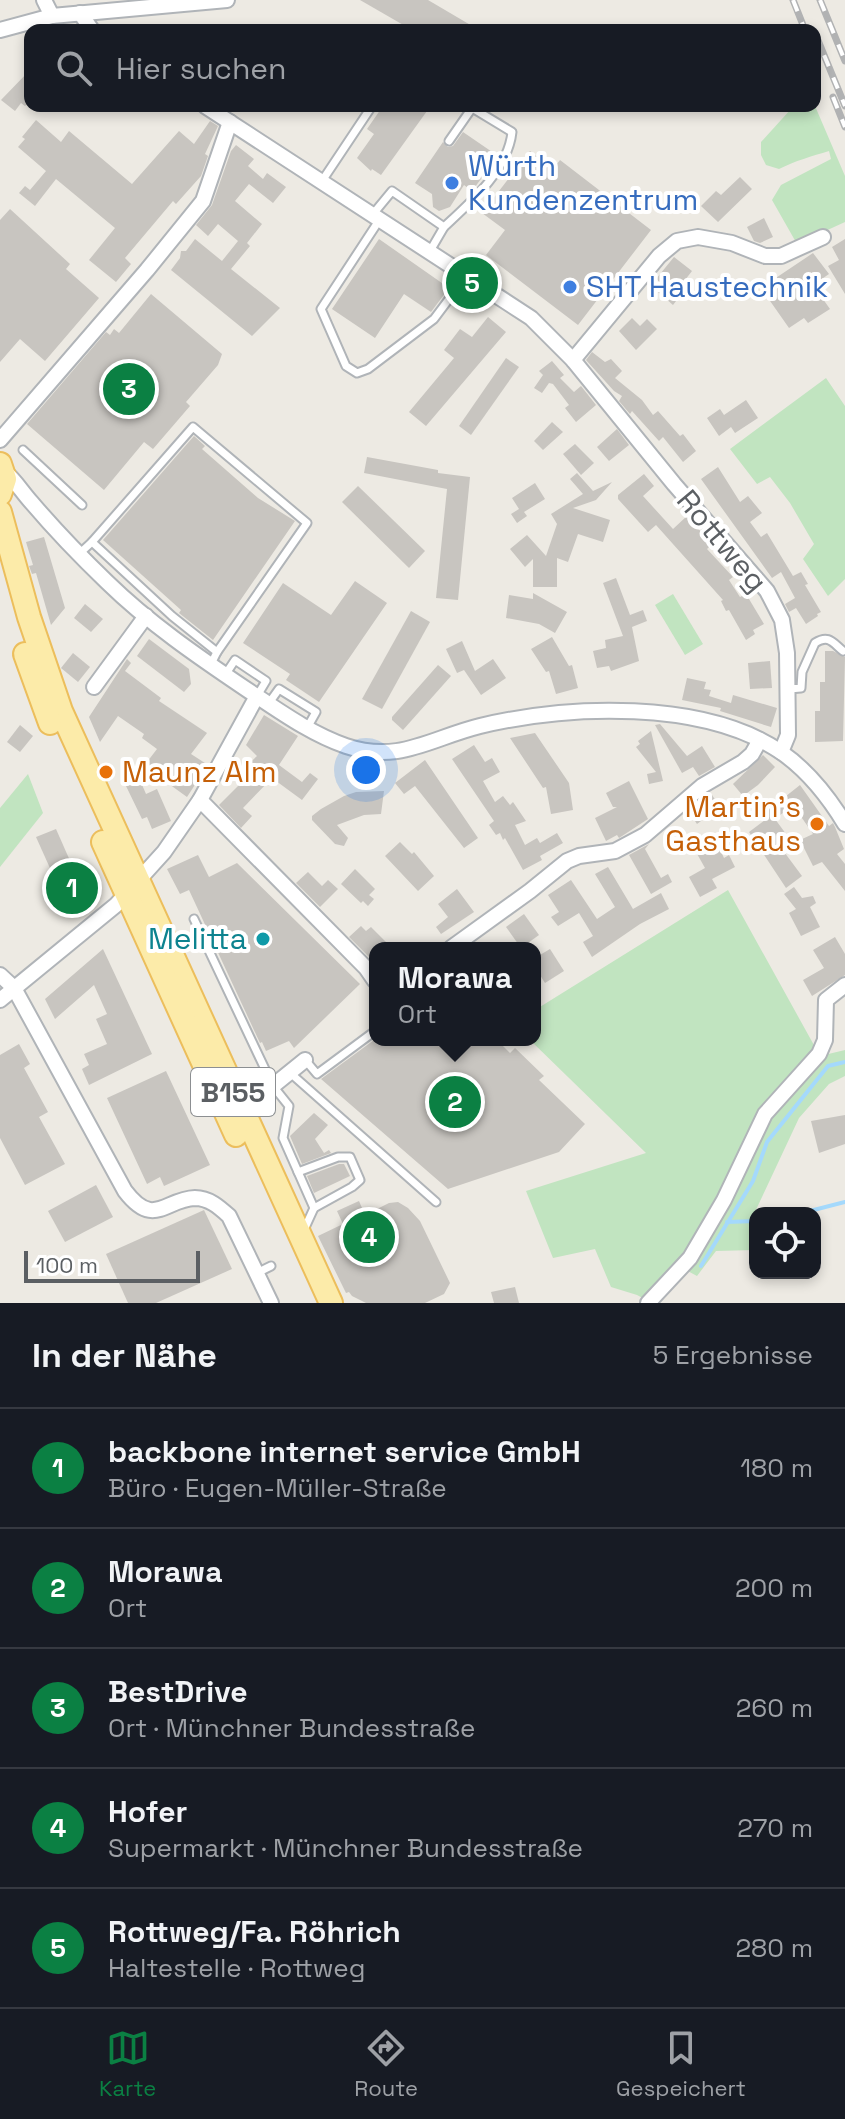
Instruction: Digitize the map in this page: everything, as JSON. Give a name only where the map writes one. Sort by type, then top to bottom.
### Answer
[{"type":"main road","points":[[0,494],[5,479],[2,467]]},
{"type":"main road","name":"B155","points":[[0,512],[40,652],[61,711],[132,887],[314,1303]]},
{"type":"main road","name":"B155","points":[[0,572],[35,687],[240,1108],[331,1303]]},
{"type":"street","points":[[44,0],[52,16]]},
{"type":"street","points":[[0,30],[52,16],[124,5],[227,0]]},
{"type":"street","points":[[80,13],[88,24]]},
{"type":"street","name":"Rottweg","points":[[214,112],[531,318],[573,360],[674,484],[767,591],[782,620],[789,689],[788,735],[781,752]]},
{"type":"street","points":[[0,440],[203,201],[230,122]]},
{"type":"street","points":[[573,360],[659,256],[677,241],[698,237],[732,243],[765,256],[781,256],[823,237]]},
{"type":"street","points":[[2,467],[31,503],[107,582],[167,635],[214,658],[225,675],[307,728],[345,745],[387,754],[431,743],[478,726],[552,712],[645,710],[714,723],[760,740],[781,752],[815,782],[845,824]]},
{"type":"street","points":[[0,494],[31,503]]},
{"type":"street","points":[[94,687],[146,616]]},
{"type":"street","points":[[0,1000],[116,905],[164,852],[263,700]]},
{"type":"street","points":[[459,942],[567,861],[579,856],[615,851],[645,835],[702,786],[752,754],[760,740]]},
{"type":"street","points":[[200,800],[369,972]]},
{"type":"street","points":[[0,975],[14,988],[134,1204],[151,1210],[166,1209],[192,1198],[217,1205],[229,1216],[271,1303]]},
{"type":"street","points":[[648,1303],[690,1258],[724,1200],[765,1114],[819,1054],[825,1040],[826,1000],[845,985]]},
{"type":"street","points":[[240,1108],[248,1106],[305,1060]]},
{"type":"lane","points":[[322,181],[368,112]]},
{"type":"lane","points":[[449,141],[468,112]]},
{"type":"lane","points":[[430,251],[444,227],[477,196],[510,149],[512,132],[479,112]]},
{"type":"lane","points":[[444,227],[392,191],[321,309],[346,366],[357,373],[368,369],[434,319],[467,275]]},
{"type":"lane","points":[[80,553],[193,427],[307,523],[214,658],[92,542]]},
{"type":"lane","points":[[23,450],[82,505]]},
{"type":"lane","points":[[789,689],[801,688],[802,672],[812,647],[819,640],[832,640],[843,651]]},
{"type":"lane","points":[[194,919],[273,1086],[289,1106],[283,1138],[314,1208]]},
{"type":"lane","points":[[305,1060],[317,1074],[369,1035]]},
{"type":"lane","points":[[288,1071],[436,1202]]},
{"type":"lane","points":[[298,1172],[338,1157],[350,1157],[360,1180],[314,1208],[300,1238]]},
{"type":"lane","points":[[257,1273],[271,1266]]},
{"type":"green space","points":[[788,112],[818,112],[845,176],[845,222],[797,244],[772,200],[781,185],[831,159],[829,151],[779,169],[766,165],[761,155],[761,142]]},
{"type":"green space","points":[[826,378],[845,406],[845,579],[828,596],[803,559],[814,544],[790,503],[770,477],[757,484],[730,449]]},
{"type":"green space","points":[[673,594],[703,644],[685,655],[655,605]]},
{"type":"green space","points":[[28,774],[43,813],[0,867],[0,808]]},
{"type":"green space","points":[[728,890],[820,1056],[845,1050],[845,1076],[829,1084],[799,1118],[757,1207],[749,1207],[749,1250],[716,1251],[697,1276],[684,1269],[652,1303],[611,1287],[595,1249],[553,1258],[526,1191],[646,1153],[536,1046],[541,1046],[541,1006]]},
{"type":"building","points":[[360,0],[428,0],[469,24],[402,24]]},
{"type":"building","points":[[24,76],[24,105],[21,103],[15,111],[1,100]]},
{"type":"building","points":[[379,112],[426,112],[381,175],[371,171],[357,158],[374,134],[367,129]]},
{"type":"building","points":[[36,120],[61,142],[69,131],[132,184],[179,131],[194,144],[210,121],[218,126],[205,154],[208,156],[201,176],[176,204],[173,201],[125,258],[131,264],[116,282],[89,260],[115,228],[56,179],[35,206],[19,193],[25,186],[30,190],[46,171],[18,147]]},
{"type":"building","points":[[463,132],[498,156],[472,191],[464,185],[450,207],[439,211],[433,207],[432,194],[415,183],[443,142],[448,147],[453,146]]},
{"type":"building","points":[[236,145],[254,159],[248,166],[263,179],[267,173],[286,187],[273,203],[249,184],[235,201],[262,224],[247,243],[250,246],[231,269],[280,308],[252,336],[171,270],[181,251],[186,251],[195,239],[222,261],[238,241],[218,224],[208,236],[196,225],[212,205],[231,151]]},
{"type":"building","points":[[530,151],[553,169],[560,160],[651,230],[578,325],[486,255],[505,230],[482,213]]},
{"type":"building","points":[[740,177],[752,189],[718,222],[701,206],[716,191],[721,195]]},
{"type":"building","points":[[10,209],[70,264],[66,269],[99,298],[45,361],[20,339],[0,362],[0,220]]},
{"type":"building","points":[[764,218],[773,237],[760,243],[754,241],[747,227]]},
{"type":"building","points":[[379,239],[449,288],[431,312],[404,294],[375,338],[332,309]]},
{"type":"building","points":[[845,239],[845,294],[828,266],[839,260],[832,247]]},
{"type":"building","points":[[813,253],[829,274],[813,285],[830,309],[808,323],[804,318],[789,328],[761,288]]},
{"type":"building","points":[[674,257],[692,271],[678,289],[682,293],[673,305],[658,292],[663,285],[656,279]]},
{"type":"building","points":[[151,294],[222,354],[218,365],[186,402],[190,406],[153,449],[144,442],[104,490],[27,424],[106,332],[110,335],[114,329],[119,333]]},
{"type":"building","points":[[488,317],[506,332],[426,426],[409,412],[454,358],[444,350],[460,329],[472,337]]},
{"type":"building","points":[[632,318],[640,326],[647,319],[657,329],[636,350],[619,331]]},
{"type":"building","points":[[592,352],[605,362],[611,359],[622,371],[615,378],[642,400],[653,415],[658,411],[696,451],[683,462],[663,437],[659,441],[632,411],[630,414],[619,401],[622,396],[586,360]]},
{"type":"building","points":[[506,358],[519,367],[471,435],[459,426]]},
{"type":"building","points":[[552,361],[564,375],[560,378],[574,392],[581,386],[596,405],[576,422],[565,408],[569,405],[553,384],[549,383],[542,393],[534,388],[543,375],[539,371]]},
{"type":"building","points":[[746,400],[758,418],[735,433],[731,427],[719,436],[707,418],[720,409],[724,415]]},
{"type":"building","points":[[552,422],[563,432],[543,450],[534,441]]},
{"type":"building","points":[[617,429],[629,445],[609,461],[597,447]]},
{"type":"building","points":[[194,436],[205,446],[202,449],[258,498],[295,521],[213,640],[179,613],[181,610],[103,540]]},
{"type":"building","points":[[575,444],[594,463],[581,475],[563,454]]},
{"type":"building","points":[[367,457],[470,477],[458,600],[436,598],[447,489],[364,473]]},
{"type":"building","points":[[718,467],[740,502],[748,496],[762,513],[750,522],[761,537],[767,533],[793,576],[801,572],[808,584],[805,585],[821,612],[806,624],[796,608],[789,612],[785,604],[795,598],[781,572],[772,578],[701,479]]},
{"type":"building","points":[[577,473],[593,491],[612,482],[596,500],[573,508],[610,520],[603,542],[578,534],[568,562],[557,558],[557,587],[533,587],[533,559],[525,567],[510,549],[527,535],[546,556],[557,524],[551,514],[583,494],[570,479]]},
{"type":"building","points":[[644,474],[654,486],[643,496],[673,529],[687,516],[712,544],[707,549],[733,577],[729,580],[740,597],[746,594],[764,624],[753,630],[755,634],[746,640],[729,610],[726,611],[723,600],[656,525],[648,532],[618,499],[618,495]]},
{"type":"building","points":[[535,483],[545,499],[524,512],[527,516],[517,523],[511,514],[519,509],[512,498]]},
{"type":"building","points":[[358,486],[425,551],[409,568],[342,502]]},
{"type":"building","points":[[44,537],[65,608],[51,625],[36,573],[32,574],[29,566],[33,565],[26,542]]},
{"type":"building","points":[[616,578],[630,615],[643,610],[647,621],[632,627],[639,661],[611,671],[609,666],[597,668],[593,651],[606,648],[605,640],[623,636],[603,583]]},
{"type":"building","points":[[355,581],[387,603],[319,702],[286,680],[290,674],[243,643],[283,583],[331,615]]},
{"type":"building","points":[[533,593],[567,612],[555,633],[539,624],[506,618],[509,595],[533,599]]},
{"type":"building","points":[[85,604],[103,619],[91,632],[74,618]]},
{"type":"building","points":[[411,611],[430,622],[382,709],[362,699]]},
{"type":"building","points":[[552,637],[569,666],[572,665],[578,688],[556,694],[549,671],[546,672],[531,649]]},
{"type":"building","points":[[149,639],[189,669],[191,684],[184,692],[137,656]]},
{"type":"building","points":[[462,641],[475,671],[493,659],[506,678],[481,695],[464,670],[457,673],[446,649]]},
{"type":"building","points":[[825,651],[845,657],[843,741],[815,742],[815,711],[820,711],[820,682],[825,682]]},
{"type":"building","points":[[73,653],[90,667],[78,682],[61,668]]},
{"type":"building","points":[[127,659],[131,663],[125,671],[161,698],[159,701],[207,733],[191,754],[208,765],[187,797],[144,766],[157,749],[142,738],[144,734],[118,716],[100,742],[89,717]]},
{"type":"building","points":[[770,661],[772,688],[750,689],[748,663]]},
{"type":"building","points":[[438,665],[451,676],[403,730],[392,717]]},
{"type":"building","points":[[687,678],[706,682],[704,689],[711,690],[709,696],[731,703],[733,695],[777,708],[771,727],[720,711],[721,708],[682,700]]},
{"type":"building","points":[[264,715],[298,736],[279,765],[302,782],[310,773],[318,779],[302,800],[272,778],[243,808],[252,816],[241,828],[219,805],[242,782],[236,776],[257,756],[246,745]]},
{"type":"building","points":[[660,724],[687,756],[702,746],[715,767],[699,776],[693,767],[682,773],[655,725]]},
{"type":"building","points":[[20,725],[33,736],[20,752],[7,742]]},
{"type":"building","points":[[651,731],[663,781],[649,784],[647,774],[656,772],[636,747],[640,744],[638,741]]},
{"type":"building","points":[[535,733],[569,783],[573,810],[551,814],[546,787],[543,788],[510,738]]},
{"type":"building","points":[[474,745],[485,762],[492,758],[500,772],[483,781],[495,802],[503,796],[510,805],[513,802],[526,821],[515,825],[525,845],[537,838],[540,843],[557,833],[563,843],[523,870],[505,838],[503,840],[500,833],[496,835],[489,825],[494,821],[452,759]]},
{"type":"building","points":[[763,755],[775,767],[743,796],[733,784]]},
{"type":"building","points":[[425,760],[478,838],[464,848],[415,786],[404,794],[395,783]]},
{"type":"building","points":[[140,780],[146,794],[157,789],[171,821],[152,829],[147,817],[142,819],[126,786]]},
{"type":"building","points":[[629,781],[648,819],[619,838],[617,835],[606,841],[595,818],[617,807],[613,807],[606,793]]},
{"type":"building","points":[[800,785],[829,826],[833,823],[835,827],[844,849],[837,854],[845,864],[845,891],[822,862],[813,866],[800,840],[813,834],[793,805],[775,819],[789,838],[779,845],[802,876],[786,888],[749,832],[769,817],[766,812]]},
{"type":"building","points":[[384,791],[381,814],[364,815],[337,825],[348,838],[344,846],[335,844],[312,820],[312,816],[321,809],[344,796],[356,792]]},
{"type":"building","points":[[712,795],[720,807],[697,824],[689,812]]},
{"type":"building","points":[[56,829],[86,897],[67,906],[36,837]]},
{"type":"building","points":[[716,841],[724,858],[729,855],[735,867],[712,879],[717,888],[700,897],[689,877],[705,868],[696,852]]},
{"type":"building","points":[[400,842],[412,854],[414,852],[434,876],[418,891],[385,856]]},
{"type":"building","points":[[649,844],[645,849],[661,878],[668,874],[672,882],[651,894],[629,855]]},
{"type":"building","name":"Melitta","points":[[198,855],[209,877],[237,863],[360,984],[294,1048],[289,1041],[266,1051],[260,1043],[189,890],[180,894],[167,869]]},
{"type":"building","points":[[608,867],[633,909],[661,893],[669,909],[640,924],[592,957],[583,942],[593,936],[579,913],[558,926],[551,917],[559,912],[548,895],[571,880],[597,919],[615,907],[595,874]]},
{"type":"building","points":[[355,869],[375,889],[369,895],[374,899],[368,906],[341,884]]},
{"type":"building","points":[[308,872],[322,886],[328,880],[338,889],[320,907],[296,883]]},
{"type":"building","points":[[794,887],[802,898],[813,896],[816,903],[810,907],[820,927],[801,936],[789,913],[796,909],[784,894]]},
{"type":"building","points":[[457,889],[474,912],[441,934],[436,927],[448,917],[438,904]]},
{"type":"building","points":[[524,914],[539,935],[529,942],[517,942],[506,927]]},
{"type":"building","points":[[361,926],[366,931],[371,927],[386,942],[369,942],[369,957],[349,937]]},
{"type":"building","points":[[835,937],[845,954],[845,975],[812,996],[803,980],[824,968],[813,950]]},
{"type":"building","points":[[103,949],[152,1054],[89,1085],[82,1069],[89,1065],[84,1054],[107,1044],[96,1019],[107,1014],[94,985],[55,1019],[45,999]]},
{"type":"building","points":[[550,949],[564,971],[545,983],[541,977],[541,954]]},
{"type":"building","points":[[19,1044],[30,1064],[24,1068],[48,1112],[39,1117],[65,1164],[25,1185],[0,1138],[0,1055]]},
{"type":"building","points":[[369,1044],[503,1046],[510,1053],[515,1048],[544,1076],[539,1080],[585,1124],[559,1152],[448,1189],[321,1079]]},
{"type":"building","points":[[166,1071],[210,1165],[164,1186],[160,1177],[147,1184],[107,1098]]},
{"type":"building","points":[[314,1113],[328,1125],[315,1139],[324,1153],[329,1150],[331,1153],[302,1164],[290,1136]]},
{"type":"building","points":[[845,1115],[845,1144],[819,1153],[811,1121]]},
{"type":"building","points":[[344,1164],[350,1176],[314,1193],[307,1176]]},
{"type":"building","points":[[96,1185],[113,1217],[65,1242],[48,1211]]},
{"type":"building","points":[[359,1201],[365,1215],[398,1202],[420,1221],[450,1283],[444,1294],[425,1303],[366,1303],[346,1293],[318,1236],[343,1224],[337,1211]]},
{"type":"building","points":[[204,1210],[232,1269],[156,1303],[128,1303],[106,1254]]},
{"type":"building","points":[[515,1287],[519,1303],[494,1303],[491,1292]]},
{"type":"waterway","points":[[701,1266],[753,1181],[767,1142],[828,1066],[845,1062]]},
{"type":"waterway","points":[[821,1208],[845,1202]]},
{"type":"waterway","points":[[727,1222],[749,1221]]},
{"type":"railway","points":[[793,0],[803,24]]},
{"type":"railway","points":[[820,0],[845,61]]},
{"type":"railway","points":[[821,48],[845,106]]},
{"type":"railway","points":[[833,97],[845,127]]},
{"type":"place","name":"Würth Kundenzentrum","points":[[452,183]]},
{"type":"place","name":"Rottweg/Fa. Röhrich","points":[[472,283]]},
{"type":"place","name":"SHT Haustechnik","points":[[570,287]]},
{"type":"place","name":"BestDrive","points":[[129,389]]},
{"type":"place","name":"Maunz Alm","points":[[106,772]]},
{"type":"place","name":"Martin's Gasthaus","points":[[817,824]]},
{"type":"place","name":"backbone internet service GmbH","points":[[72,888]]},
{"type":"place","name":"Melitta","points":[[263,939]]},
{"type":"place","name":"Morawa","points":[[455,1102]]},
{"type":"place","name":"Hofer","points":[[369,1237]]}]
